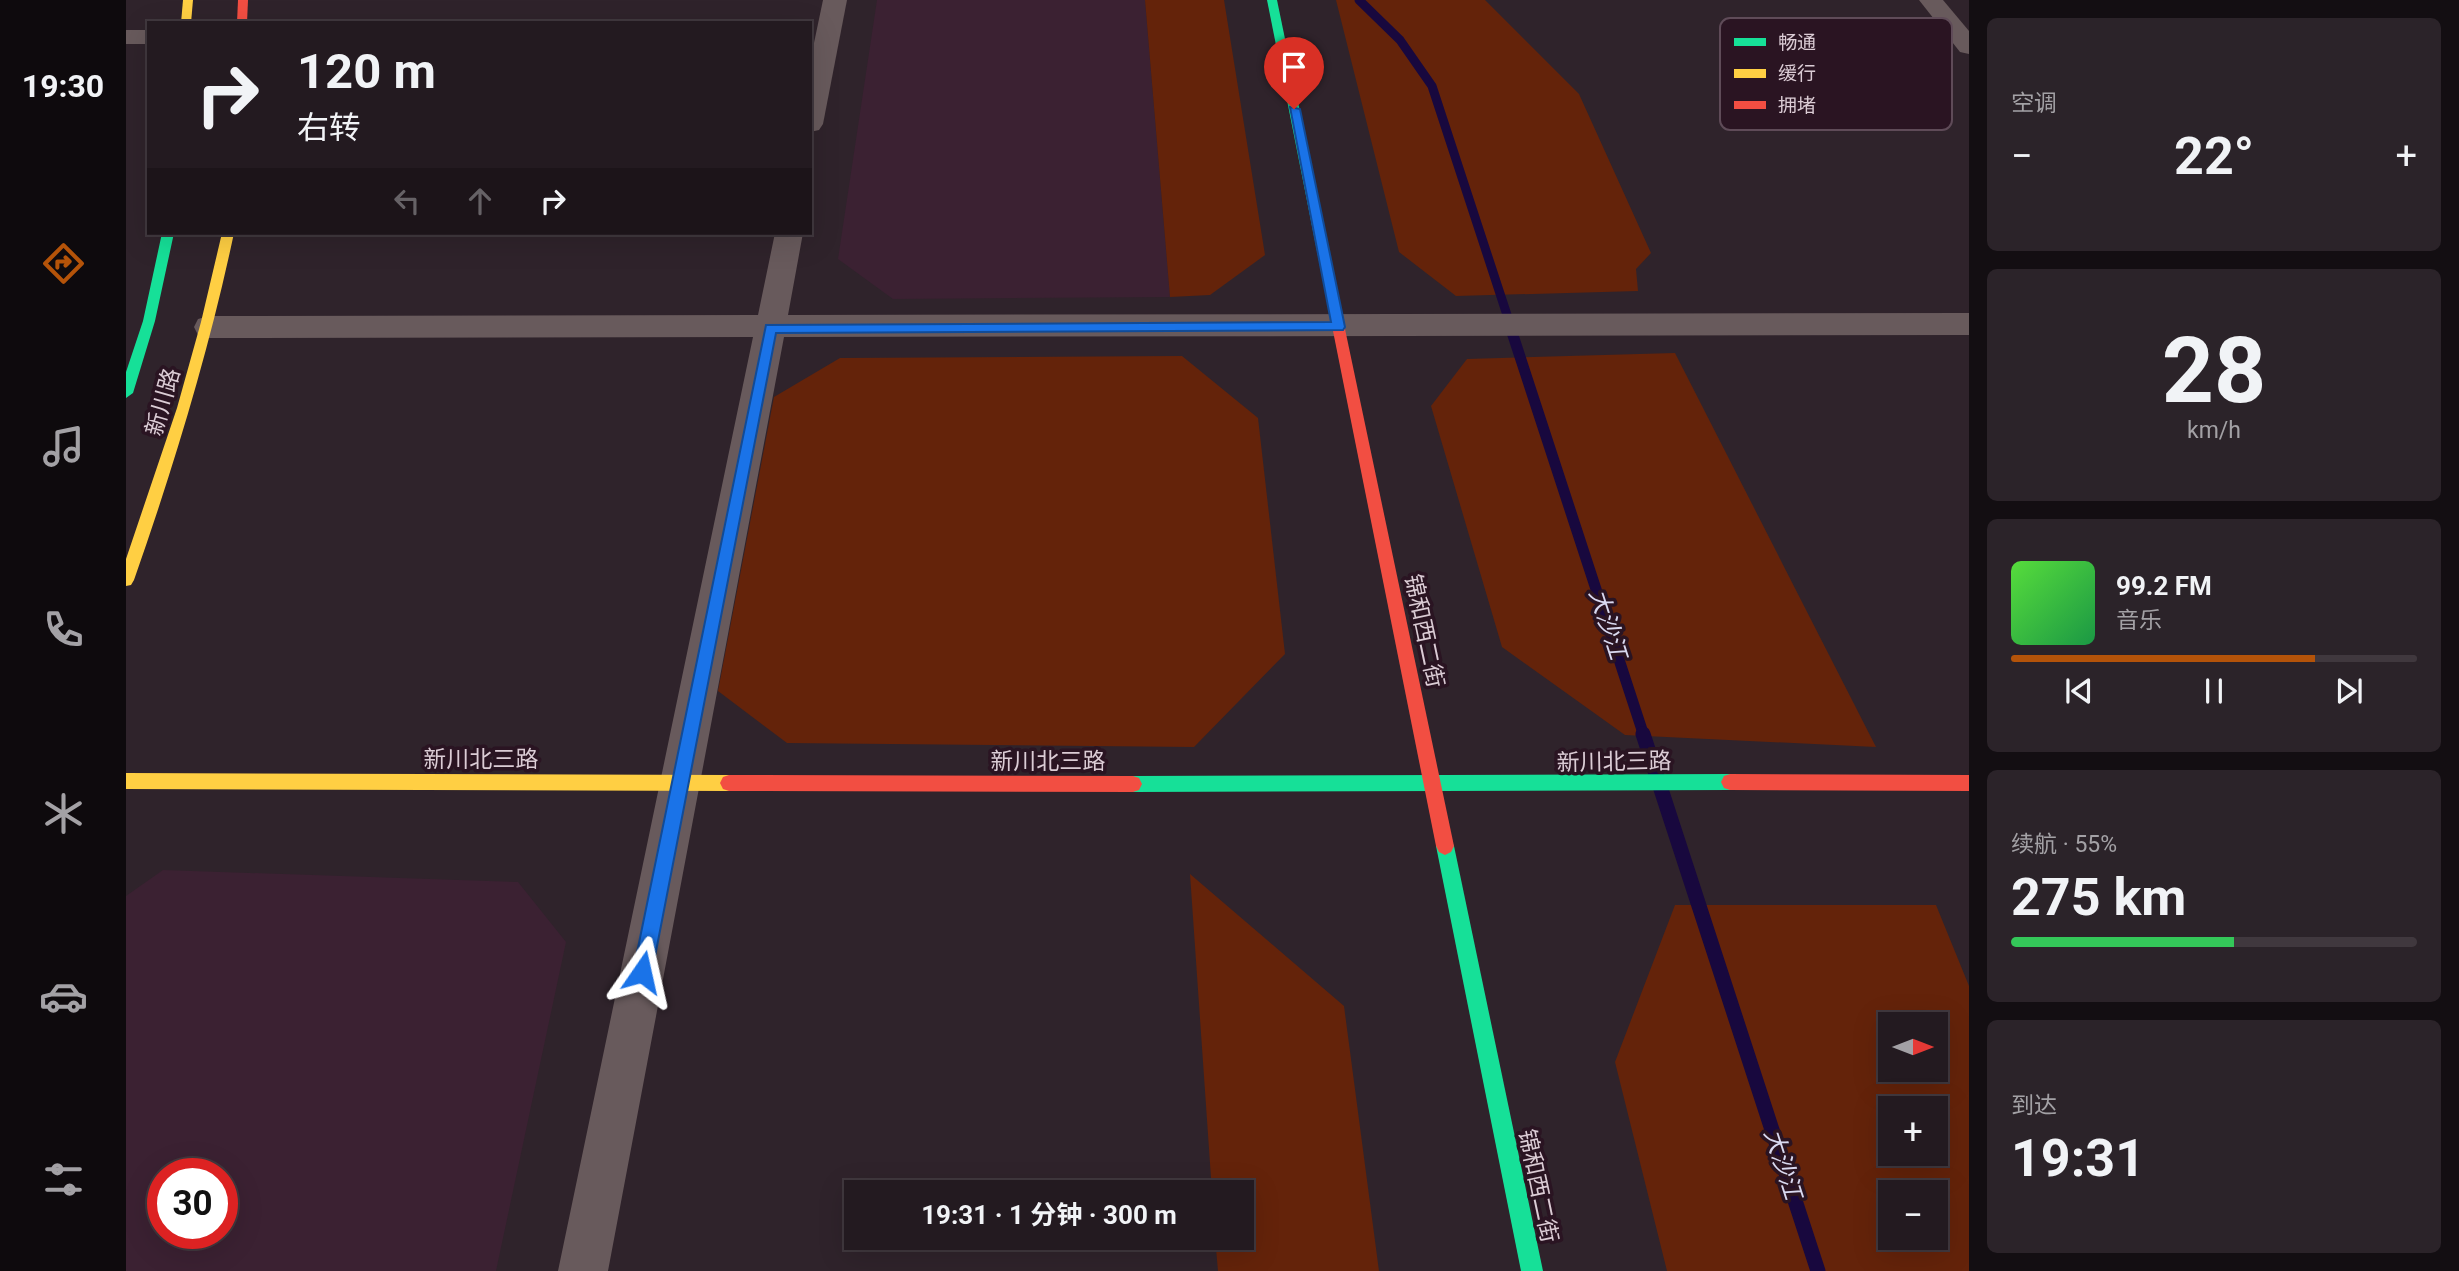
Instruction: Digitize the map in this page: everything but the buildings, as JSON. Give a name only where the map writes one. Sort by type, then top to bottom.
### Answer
[{"type":"street","points":[[186,21],[188,0]]},
{"type":"street","points":[[242,21],[243,0]]},
{"type":"street","points":[[812,104],[819,32],[835,0]]},
{"type":"street","name":"锦和西二街","points":[[1272,0],[1532,1271]]},
{"type":"street","points":[[1931,0],[1946,18]]},
{"type":"street","points":[[1952,26],[1969,47]]},
{"type":"street","points":[[126,37],[147,37]]},
{"type":"street","name":"新川路","points":[[126,393],[138,321],[167,235]]},
{"type":"street","name":"新川路","points":[[126,580],[169,463],[209,327],[228,235]]},
{"type":"street","points":[[583,1271],[789,235]]},
{"type":"street","points":[[209,327],[1969,324]]},
{"type":"street","name":"新川北三路","points":[[126,781],[1433,785],[1969,783]]},
{"type":"shaded area","points":[[877,0],[1145,0],[1170,297],[893,299],[838,259]]},
{"type":"shaded area","points":[[1145,0],[1224,0],[1265,255],[1210,295],[1170,297]]},
{"type":"shaded area","points":[[1336,0],[1485,0],[1579,94],[1651,253],[1636,269],[1638,291],[1456,296],[1399,252]]},
{"type":"shaded area","points":[[1675,353],[1876,747],[1625,735],[1502,647],[1431,406],[1467,359]]},
{"type":"shaded area","points":[[1182,356],[1258,418],[1285,654],[1194,747],[787,743],[718,691],[774,397],[840,358]]},
{"type":"shaded area","points":[[163,870],[518,882],[566,942],[496,1271],[126,1271],[126,896]]},
{"type":"shaded area","points":[[1190,874],[1344,1006],[1379,1271],[1218,1271],[1216,1250],[1254,1250],[1254,1180],[1211,1180]]},
{"type":"shaded area","points":[[1675,905],[1936,905],[1969,986],[1969,1271],[1667,1271],[1615,1062]]},
{"type":"waterway","name":"大沙江","points":[[1359,0],[1400,40],[1432,86],[1509,321]]},
{"type":"waterway","name":"大沙江","points":[[1508,320],[1644,736]]},
{"type":"waterway","name":"大沙江","points":[[1643,734],[1818,1271]]},
{"type":"traffic: fast","points":[[1272,0],[1331,291]]},
{"type":"traffic: fast","points":[[126,393],[149,321],[168,235]]},
{"type":"traffic: fast","points":[[1133,784],[1730,782]]},
{"type":"traffic: fast","points":[[1445,846],[1532,1271]]},
{"type":"traffic: slow","points":[[186,21],[188,0]]},
{"type":"traffic: slow","points":[[126,580],[184,408],[208,322],[228,235]]},
{"type":"traffic: slow","points":[[126,781],[729,783]]},
{"type":"traffic: jam","points":[[242,21],[243,0]]},
{"type":"traffic: jam","points":[[1331,291],[1445,846]]},
{"type":"traffic: jam","points":[[1730,782],[1969,783]]},
{"type":"traffic: jam","points":[[729,783],[1133,784]]},
{"type":"route","points":[[642,972],[770,328],[1339,327],[1294,109]]}]
